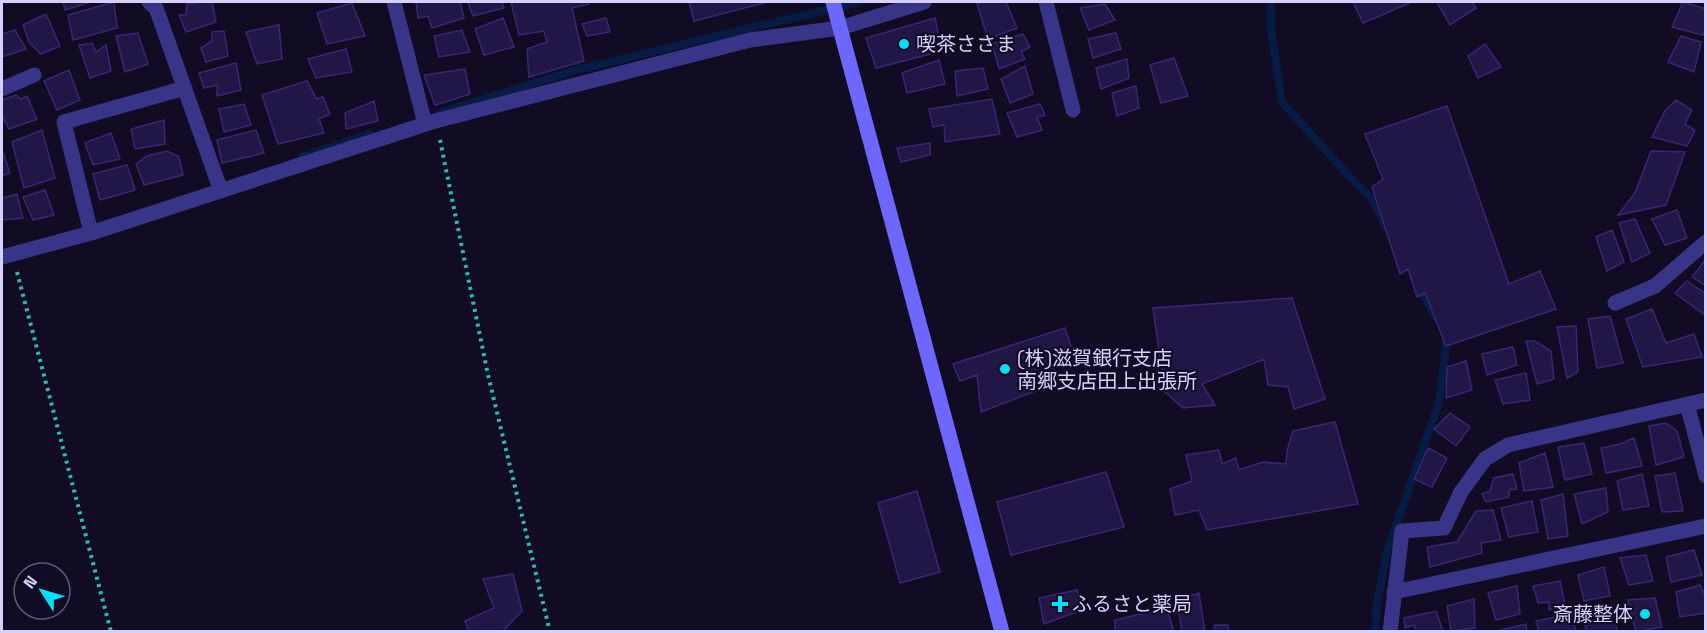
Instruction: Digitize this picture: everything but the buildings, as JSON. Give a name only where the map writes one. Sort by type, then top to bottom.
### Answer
[{"type":"street","points":[[149,2],[156,8],[221,191]]},
{"type":"street","points":[[394,2],[430,123]]},
{"type":"street","points":[[833,2],[1002,632]]},
{"type":"street","points":[[7,255],[91,233],[430,123],[750,40],[840,28],[924,2]]},
{"type":"street","points":[[1046,2],[1073,110]]},
{"type":"street","points":[[2,89],[34,75]]},
{"type":"street","points":[[91,233],[64,122],[184,88]]},
{"type":"street","points":[[1615,303],[1655,286],[1706,242]]},
{"type":"street","points":[[1390,632],[1402,531],[1444,528],[1461,492],[1485,459],[1508,445],[1706,400]]},
{"type":"street","points":[[1687,404],[1706,476]]},
{"type":"street","points":[[1394,592],[1706,526]]},
{"type":"path","points":[[430,123],[443,150],[488,375],[550,632]]},
{"type":"path","points":[[7,255],[111,632]]},
{"type":"waterway","points":[[439,113],[576,70],[859,2]]},
{"type":"waterway","points":[[1271,2],[1271,30],[1282,102],[1372,199],[1387,228]]},
{"type":"waterway","points":[[302,157],[370,134]]},
{"type":"waterway","points":[[1417,285],[1439,322]]},
{"type":"waterway","points":[[1375,632],[1377,603],[1387,552],[1439,402],[1446,336]]},
{"type":"place","name":"喫茶ささま","points":[[904,44]]},
{"type":"place","name":"(株)滋賀銀行支店 南郷支店田上出張所","points":[[1005,369]]},
{"type":"place","name":"ふるさと薬局","points":[[1060,604]]},
{"type":"place","name":"斎藤整体","points":[[1645,614]]}]
